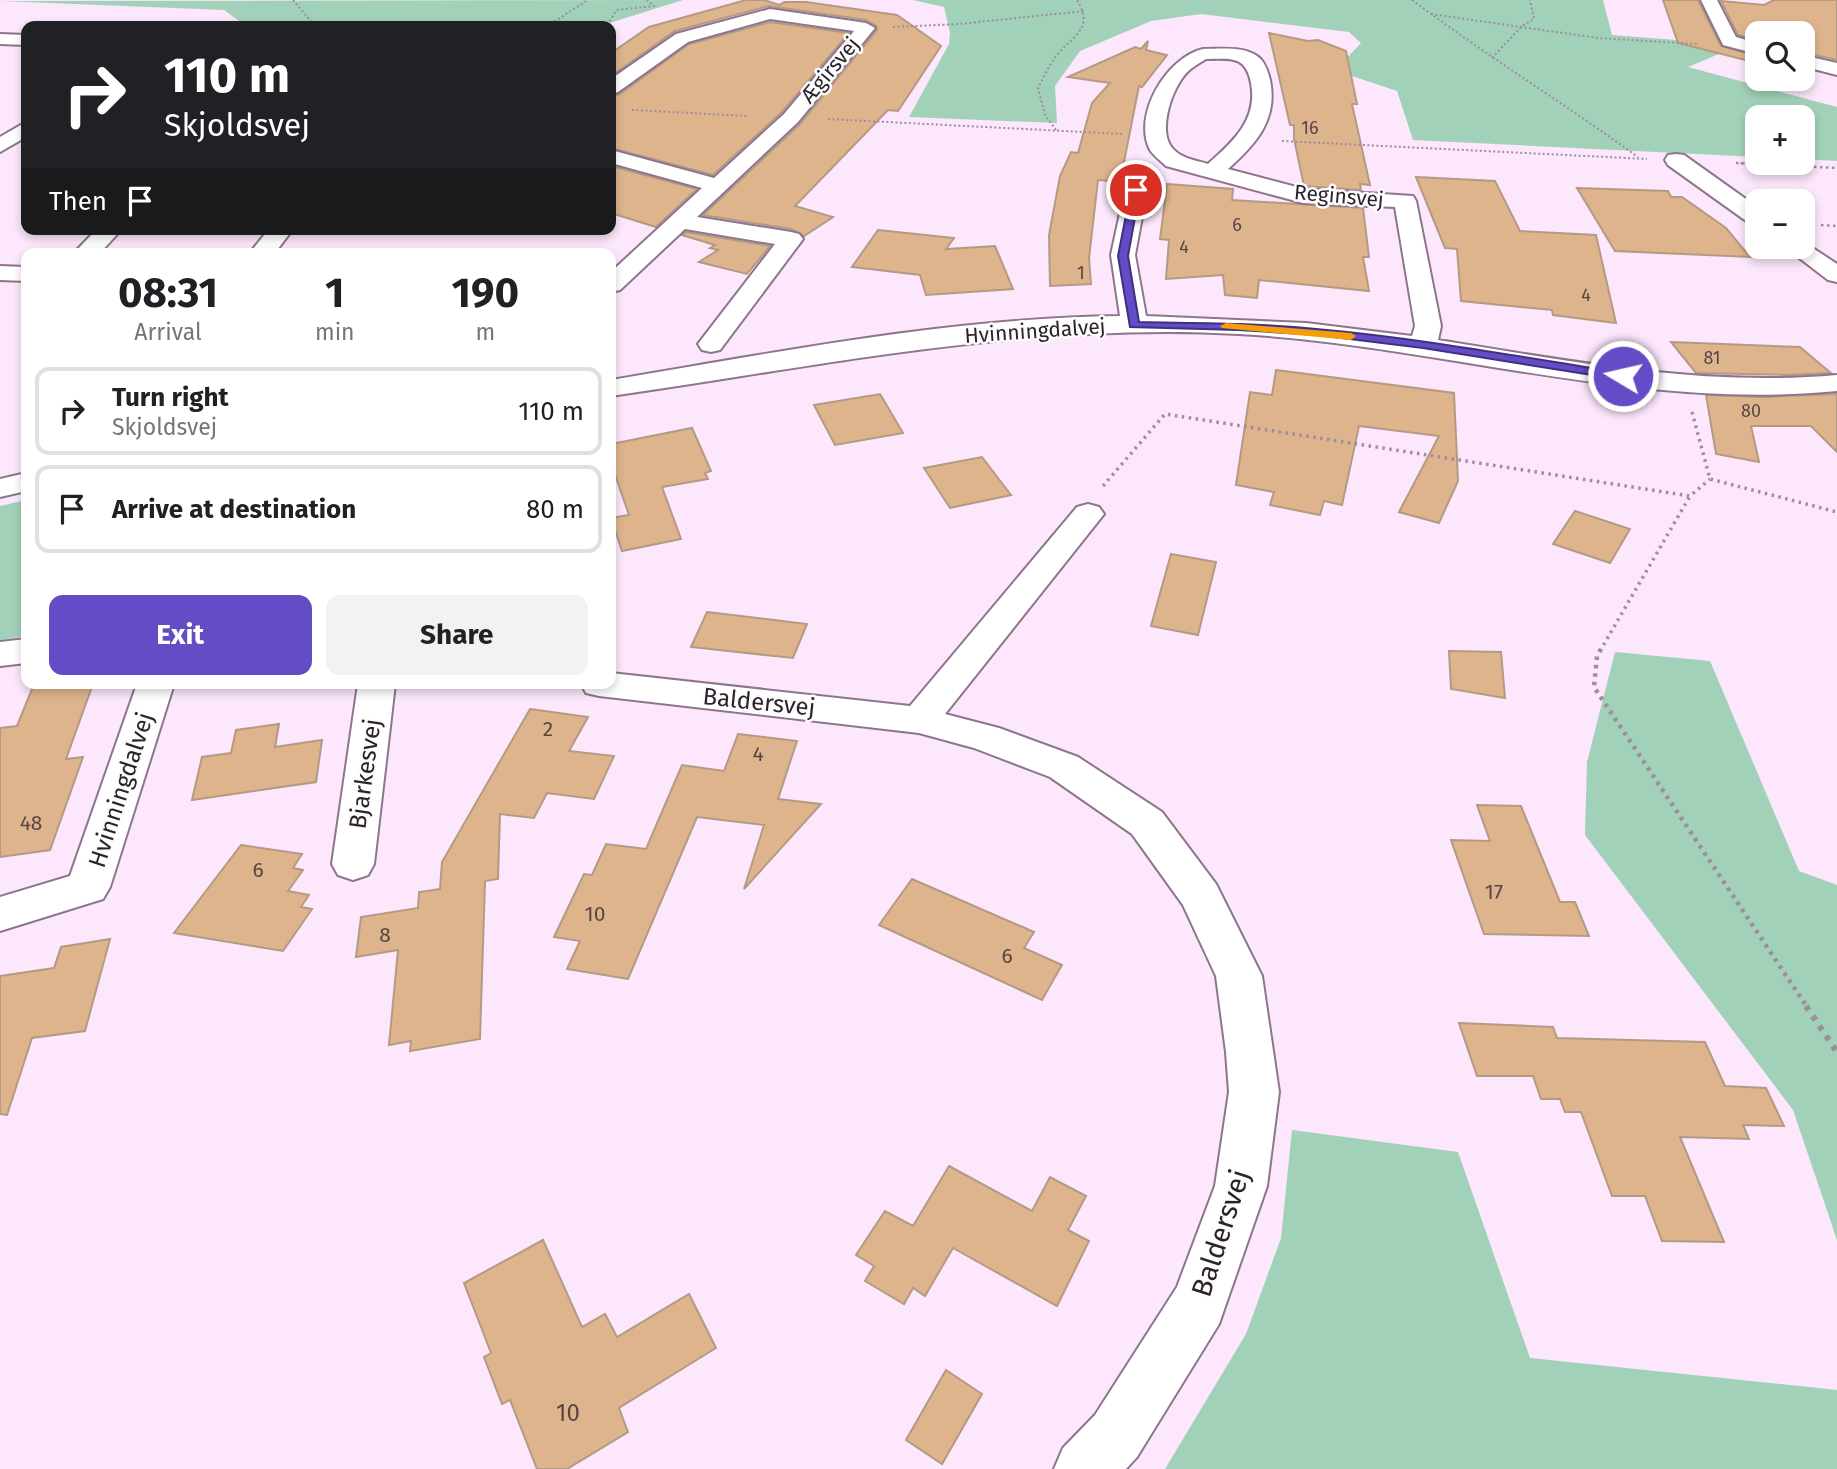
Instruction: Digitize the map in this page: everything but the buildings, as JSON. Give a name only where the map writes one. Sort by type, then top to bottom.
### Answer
[{"type":"street","points":[[1709,0],[1729,41],[1745,45]]},
{"type":"street","name":"Ægirsvej","points":[[616,84],[682,38],[770,14],[866,28]]},
{"type":"street","name":"Ægirsvej","points":[[616,280],[715,185],[791,118],[866,28]]},
{"type":"street","points":[[0,38],[21,40]]},
{"type":"street","points":[[1815,56],[1826,51]]},
{"type":"street","name":"Reginsvej","points":[[1213,171],[1241,146],[1254,130],[1261,115],[1264,98],[1258,69],[1251,60],[1232,54],[1203,54],[1187,62],[1173,77],[1163,96],[1156,124],[1160,149],[1174,161],[1303,196],[1405,201],[1428,326],[1423,345]]},
{"type":"street","points":[[1815,64],[1837,69]]},
{"type":"street","points":[[0,122],[21,125]]},
{"type":"street","points":[[0,146],[21,130]]},
{"type":"street","points":[[616,157],[715,185]]},
{"type":"street","points":[[1675,160],[1745,210]]},
{"type":"street","points":[[1134,325],[1123,256],[1136,190]]},
{"type":"street","points":[[677,221],[792,239],[711,344]]},
{"type":"street","points":[[91,248],[105,235]]},
{"type":"street","points":[[1814,259],[1837,275]]},
{"type":"street","points":[[0,273],[21,274]]},
{"type":"street","name":"Hvinningdalvej","points":[[616,387],[921,339],[1032,328],[1134,325],[1252,327],[1423,345],[1685,384],[1772,388],[1837,383]]},
{"type":"street","points":[[0,488],[21,483]]},
{"type":"street","points":[[919,720],[1088,514]]},
{"type":"street","points":[[0,654],[21,652]]},
{"type":"street","name":"Baldersvej","points":[[616,686],[919,720],[985,737],[1064,767],[1147,822],[1201,896],[1239,976],[1254,1092],[1241,1186],[1199,1304],[1116,1436],[1084,1469]]},
{"type":"street","name":"Hvinningdalvej","points":[[0,914],[88,887],[154,689]]},
{"type":"street","name":"Bjarkesvej","points":[[352,863],[376,689]]},
{"type":"path","points":[[293,0],[311,21]]},
{"type":"path","points":[[555,21],[588,0]]},
{"type":"path","points":[[610,21],[617,10],[654,6],[647,0]]},
{"type":"path","points":[[1056,131],[1045,115],[1038,88],[1055,57],[1082,30],[1084,11],[1077,0]]},
{"type":"path","points":[[1412,0],[1639,158]]},
{"type":"path","points":[[1492,58],[1522,26],[1534,19],[1530,0]]},
{"type":"path","points":[[866,28],[960,24],[1084,11]]},
{"type":"path","points":[[1431,14],[1598,38],[1699,44],[1724,44],[1729,41]]},
{"type":"path","points":[[1685,384],[1710,479]]},
{"type":"path","points":[[1088,514],[1092,499],[1165,414],[1690,496]]},
{"type":"path","points":[[1710,479],[1690,496],[1597,656],[1594,687],[1837,1052]]},
{"type":"path","points":[[1710,479],[1837,512]]},
{"type":"green space","points":[[683,0],[616,21],[239,21],[224,10],[0,1]]},
{"type":"green space","points":[[913,0],[1603,0],[1612,35],[1715,43],[1733,48],[1688,67],[1745,82],[1745,91],[1777,91],[1837,107],[1837,161],[1815,160],[1815,105],[1745,105],[1745,156],[1413,140],[1397,91],[1349,75],[1344,61],[1361,43],[1349,32],[1201,14],[1151,21],[1080,51],[1055,86],[1057,123],[909,117],[949,44],[950,33],[944,7]]},
{"type":"green space","points":[[21,501],[21,637],[0,640],[0,506]]},
{"type":"green space","points":[[1615,652],[1710,661],[1799,871],[1837,885],[1837,1240],[1793,1110],[1585,835],[1587,762]]},
{"type":"green space","points":[[1292,1130],[1458,1152],[1530,1358],[1837,1390],[1837,1469],[1165,1469],[1246,1334],[1281,1238]]},
{"type":"slow traffic","points":[[1226,326],[1351,336]]},
{"type":"route","points":[[1136,190],[1123,256],[1134,325],[1239,326],[1317,332],[1423,345],[1623,376]]}]
